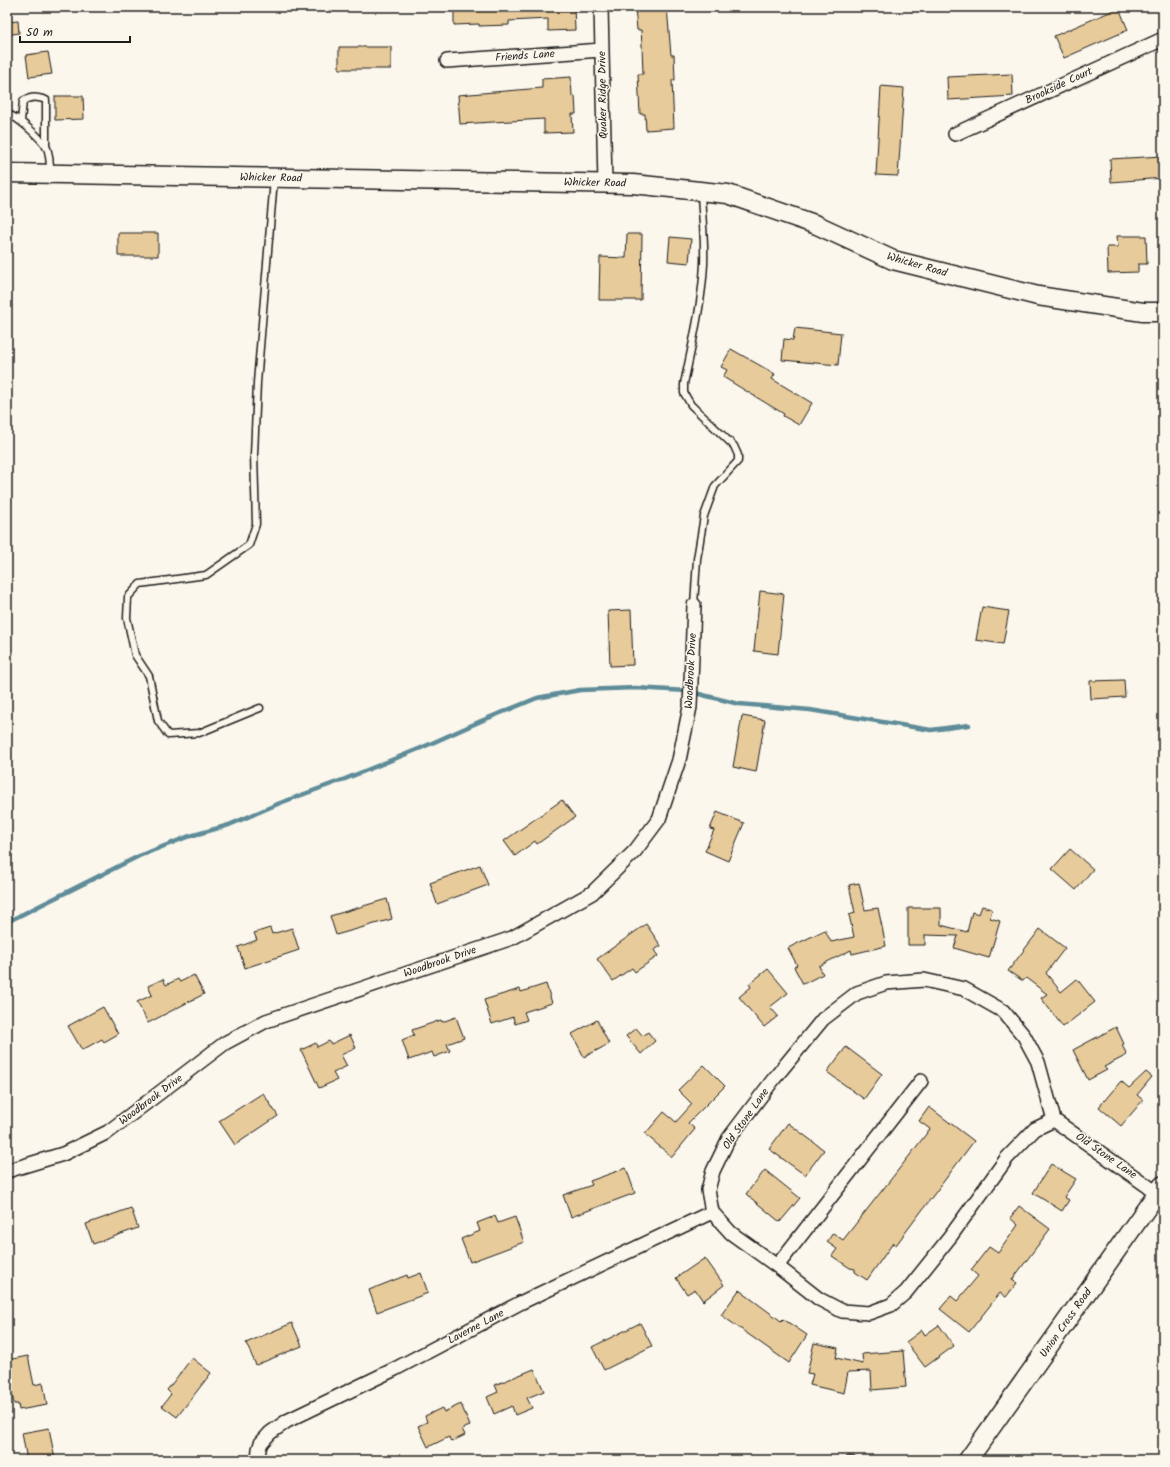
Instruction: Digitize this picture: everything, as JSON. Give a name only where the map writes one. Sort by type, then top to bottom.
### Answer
[{"type":"street","name":"Quaker Ridge Drive","points":[[601,7],[605,184]]},
{"type":"street","name":"Brookside Court","points":[[955,134],[1163,38]]},
{"type":"street","name":"Friends Lane","points":[[447,61],[602,50]]},
{"type":"street","name":"Whicker Road","points":[[7,173],[633,184],[728,194],[818,225],[893,260],[1038,296],[1143,312],[1163,312]]},
{"type":"street","name":"Woodbrook Drive","points":[[7,1171],[62,1154],[108,1132],[225,1043],[266,1021],[512,938],[592,893],[635,851],[658,819],[661,812],[679,760],[690,707],[694,605]]},
{"type":"street","name":"Old Stone Lane","points":[[712,1212],[708,1190],[713,1171],[729,1138],[773,1080],[823,1019],[857,993],[886,983],[924,980],[964,989],[1003,1011],[1024,1036],[1038,1062],[1054,1120],[1161,1192]]},
{"type":"street","points":[[777,1266],[921,1081]]},
{"type":"street","points":[[712,1212],[731,1233],[777,1266],[819,1299],[842,1311],[869,1313],[891,1305],[906,1292],[950,1237],[1007,1158],[1035,1128],[1054,1120]]},
{"type":"street","name":"Union Cross Road","points":[[968,1460],[1161,1192]]},
{"type":"street","name":"Laverne Lane","points":[[258,1460],[261,1442],[270,1433],[287,1421],[395,1369],[520,1303],[712,1212]]},
{"type":"lane","points":[[21,121],[23,101],[30,97],[38,97],[46,100],[46,146],[49,154],[50,174]]},
{"type":"lane","points":[[7,114],[12,115],[21,121],[46,146]]},
{"type":"lane","points":[[260,708],[199,733],[168,734],[158,722],[148,676],[135,656],[127,618],[128,597],[140,584],[206,576],[249,545],[256,524],[254,455],[257,383],[274,178]]},
{"type":"lane","points":[[694,605],[697,559],[704,516],[715,486],[738,461],[738,455],[734,446],[691,405],[684,393],[684,384],[700,303],[704,264],[704,237],[700,191]]},
{"type":"building","points":[[454,7],[574,7],[575,30],[548,31],[548,19],[509,21],[509,25],[454,25]]},
{"type":"building","points":[[635,7],[667,7],[671,55],[674,55],[675,80],[672,80],[674,128],[646,130],[645,114],[640,114],[638,74],[643,74],[642,45],[641,30],[637,30]]},
{"type":"building","points":[[1119,8],[1128,30],[1064,58],[1054,36]]},
{"type":"building","points":[[18,21],[19,33],[7,35],[7,22]]},
{"type":"building","points":[[339,47],[391,47],[391,69],[339,69]]},
{"type":"building","points":[[48,52],[52,74],[29,77],[26,55]]},
{"type":"building","points":[[1012,74],[1013,96],[948,100],[947,77]]},
{"type":"building","points":[[571,77],[572,96],[575,96],[576,114],[572,114],[573,132],[544,133],[544,119],[460,124],[458,95],[542,88],[542,79]]},
{"type":"building","points":[[881,86],[904,88],[898,176],[876,175]]},
{"type":"building","points":[[55,96],[83,96],[84,119],[55,120]]},
{"type":"building","points":[[1163,156],[1163,178],[1111,182],[1110,159]]},
{"type":"building","points":[[118,233],[158,233],[158,256],[118,256]]},
{"type":"building","points":[[627,234],[642,234],[641,300],[599,300],[600,257],[626,258]]},
{"type":"building","points":[[1117,236],[1146,236],[1147,264],[1138,264],[1138,272],[1108,273],[1107,247],[1118,247]]},
{"type":"building","points":[[670,237],[691,239],[689,263],[668,261]]},
{"type":"building","points":[[795,328],[841,333],[838,365],[782,360],[784,339],[793,340]]},
{"type":"building","points":[[731,349],[775,374],[772,379],[812,403],[799,425],[783,416],[784,414],[723,377],[727,370],[721,367]]},
{"type":"building","points":[[760,591],[784,594],[778,654],[754,651]]},
{"type":"building","points":[[982,607],[1009,611],[1003,644],[976,640]]},
{"type":"building","points":[[631,610],[633,665],[610,666],[608,611]]},
{"type":"building","points":[[1124,680],[1125,697],[1091,699],[1090,681]]},
{"type":"building","points":[[742,716],[765,720],[756,772],[733,767]]},
{"type":"building","points":[[562,800],[575,817],[537,844],[535,841],[515,856],[504,841]]},
{"type":"building","points":[[717,812],[744,823],[728,861],[705,851],[714,830],[710,829]]},
{"type":"building","points":[[1070,849],[1093,869],[1076,890],[1052,869]]},
{"type":"building","points":[[480,865],[488,885],[437,904],[430,883]]},
{"type":"building","points":[[859,883],[865,910],[878,908],[886,946],[852,954],[851,950],[819,966],[823,974],[803,984],[794,967],[797,965],[788,948],[825,930],[831,942],[854,937],[849,915],[855,913],[849,885]]},
{"type":"building","points":[[387,899],[392,919],[336,935],[330,916]]},
{"type":"building","points":[[982,906],[992,909],[990,918],[1000,921],[989,958],[954,948],[958,936],[925,935],[925,945],[908,945],[908,908],[941,908],[941,925],[967,932],[972,912],[979,914]]},
{"type":"building","points":[[646,924],[661,946],[654,950],[658,956],[635,972],[632,968],[613,981],[597,959]]},
{"type":"building","points":[[270,928],[272,934],[292,928],[299,950],[245,968],[238,947],[257,940],[254,933]]},
{"type":"building","points":[[1040,929],[1065,948],[1046,973],[1061,992],[1077,979],[1095,1002],[1063,1027],[1041,998],[1047,994],[1026,978],[1023,981],[1008,971]]},
{"type":"building","points":[[768,969],[788,993],[770,1007],[778,1016],[764,1027],[739,997],[751,987],[749,984]]},
{"type":"building","points":[[194,975],[204,994],[148,1023],[137,1002],[152,995],[148,986],[163,979],[166,985],[178,979],[180,982]]},
{"type":"building","points":[[546,984],[552,1003],[524,1012],[527,1020],[515,1024],[513,1017],[492,1024],[484,1000],[520,989],[521,992]]},
{"type":"building","points":[[103,1007],[118,1034],[104,1042],[102,1039],[82,1050],[68,1026]]},
{"type":"building","points":[[456,1017],[464,1038],[447,1044],[450,1051],[434,1057],[432,1052],[409,1060],[402,1040],[414,1035],[412,1030],[441,1020],[442,1022]]},
{"type":"building","points":[[597,1020],[609,1044],[584,1057],[572,1034]]},
{"type":"building","points":[[1116,1027],[1124,1044],[1122,1045],[1127,1055],[1104,1067],[1107,1070],[1088,1080],[1073,1050]]},
{"type":"building","points":[[636,1028],[643,1036],[648,1032],[655,1041],[641,1054],[626,1036]]},
{"type":"building","points":[[350,1035],[356,1048],[341,1055],[347,1066],[333,1073],[337,1080],[319,1088],[301,1050],[316,1043],[317,1047],[329,1041],[331,1044]]},
{"type":"building","points":[[846,1047],[882,1074],[864,1099],[827,1072]]},
{"type":"building","points":[[704,1065],[725,1086],[688,1123],[695,1129],[672,1157],[645,1134],[664,1112],[676,1122],[692,1104],[678,1090]]},
{"type":"building","points":[[1146,1072],[1152,1077],[1137,1095],[1143,1100],[1121,1126],[1099,1107],[1121,1081],[1129,1088]]},
{"type":"building","points":[[263,1093],[278,1116],[235,1145],[219,1121]]},
{"type":"building","points":[[929,1107],[974,1141],[896,1245],[893,1243],[867,1280],[855,1272],[855,1269],[850,1268],[832,1256],[837,1249],[827,1242],[833,1233],[843,1240],[930,1129],[919,1121]]},
{"type":"building","points":[[788,1123],[824,1150],[805,1175],[769,1149]]},
{"type":"building","points":[[1051,1164],[1076,1179],[1064,1197],[1069,1200],[1062,1211],[1033,1193]]},
{"type":"building","points":[[626,1168],[635,1193],[571,1217],[563,1195],[592,1185],[590,1181]]},
{"type":"building","points":[[765,1170],[800,1198],[780,1222],[746,1194]]},
{"type":"building","points":[[1019,1206],[1050,1229],[1012,1280],[1017,1283],[1006,1297],[1000,1293],[969,1332],[940,1309],[951,1296],[957,1301],[978,1276],[971,1270],[989,1247],[998,1253],[1018,1225],[1010,1218]]},
{"type":"building","points":[[131,1208],[138,1228],[93,1244],[86,1224]]},
{"type":"building","points":[[495,1216],[498,1223],[515,1217],[524,1242],[470,1262],[461,1239],[480,1231],[477,1223]]},
{"type":"building","points":[[705,1258],[724,1285],[703,1301],[695,1289],[687,1294],[676,1278]]},
{"type":"building","points":[[421,1273],[428,1293],[377,1312],[369,1290],[407,1275],[408,1278]]},
{"type":"building","points":[[739,1290],[781,1321],[783,1319],[807,1335],[789,1363],[721,1315]]},
{"type":"building","points":[[292,1323],[302,1346],[256,1365],[246,1343]]},
{"type":"building","points":[[640,1323],[652,1346],[604,1370],[592,1347]]},
{"type":"building","points":[[939,1325],[954,1346],[925,1367],[906,1342],[922,1330],[925,1335]]},
{"type":"building","points":[[814,1343],[838,1348],[836,1358],[863,1364],[862,1354],[903,1351],[906,1387],[872,1390],[871,1371],[848,1372],[844,1393],[810,1385],[813,1374],[807,1373]]},
{"type":"building","points":[[28,1356],[34,1385],[43,1383],[47,1405],[19,1410],[18,1404],[14,1404],[7,1368],[7,1360]]},
{"type":"building","points":[[192,1358],[211,1373],[177,1417],[162,1406],[171,1394],[167,1390]]},
{"type":"building","points":[[534,1369],[544,1391],[527,1398],[532,1408],[515,1415],[512,1406],[494,1414],[487,1397],[498,1392],[495,1385]]},
{"type":"building","points":[[461,1404],[470,1426],[462,1429],[465,1435],[451,1442],[449,1437],[428,1447],[418,1426],[427,1422],[425,1416],[442,1408],[444,1412]]},
{"type":"building","points":[[49,1428],[55,1460],[27,1460],[22,1433]]},
{"type":"waterway","points":[[7,922],[139,856],[187,837],[229,825],[280,803],[345,779],[537,698],[580,690],[636,688],[687,691],[739,704],[810,710],[931,730],[969,725]]}]
